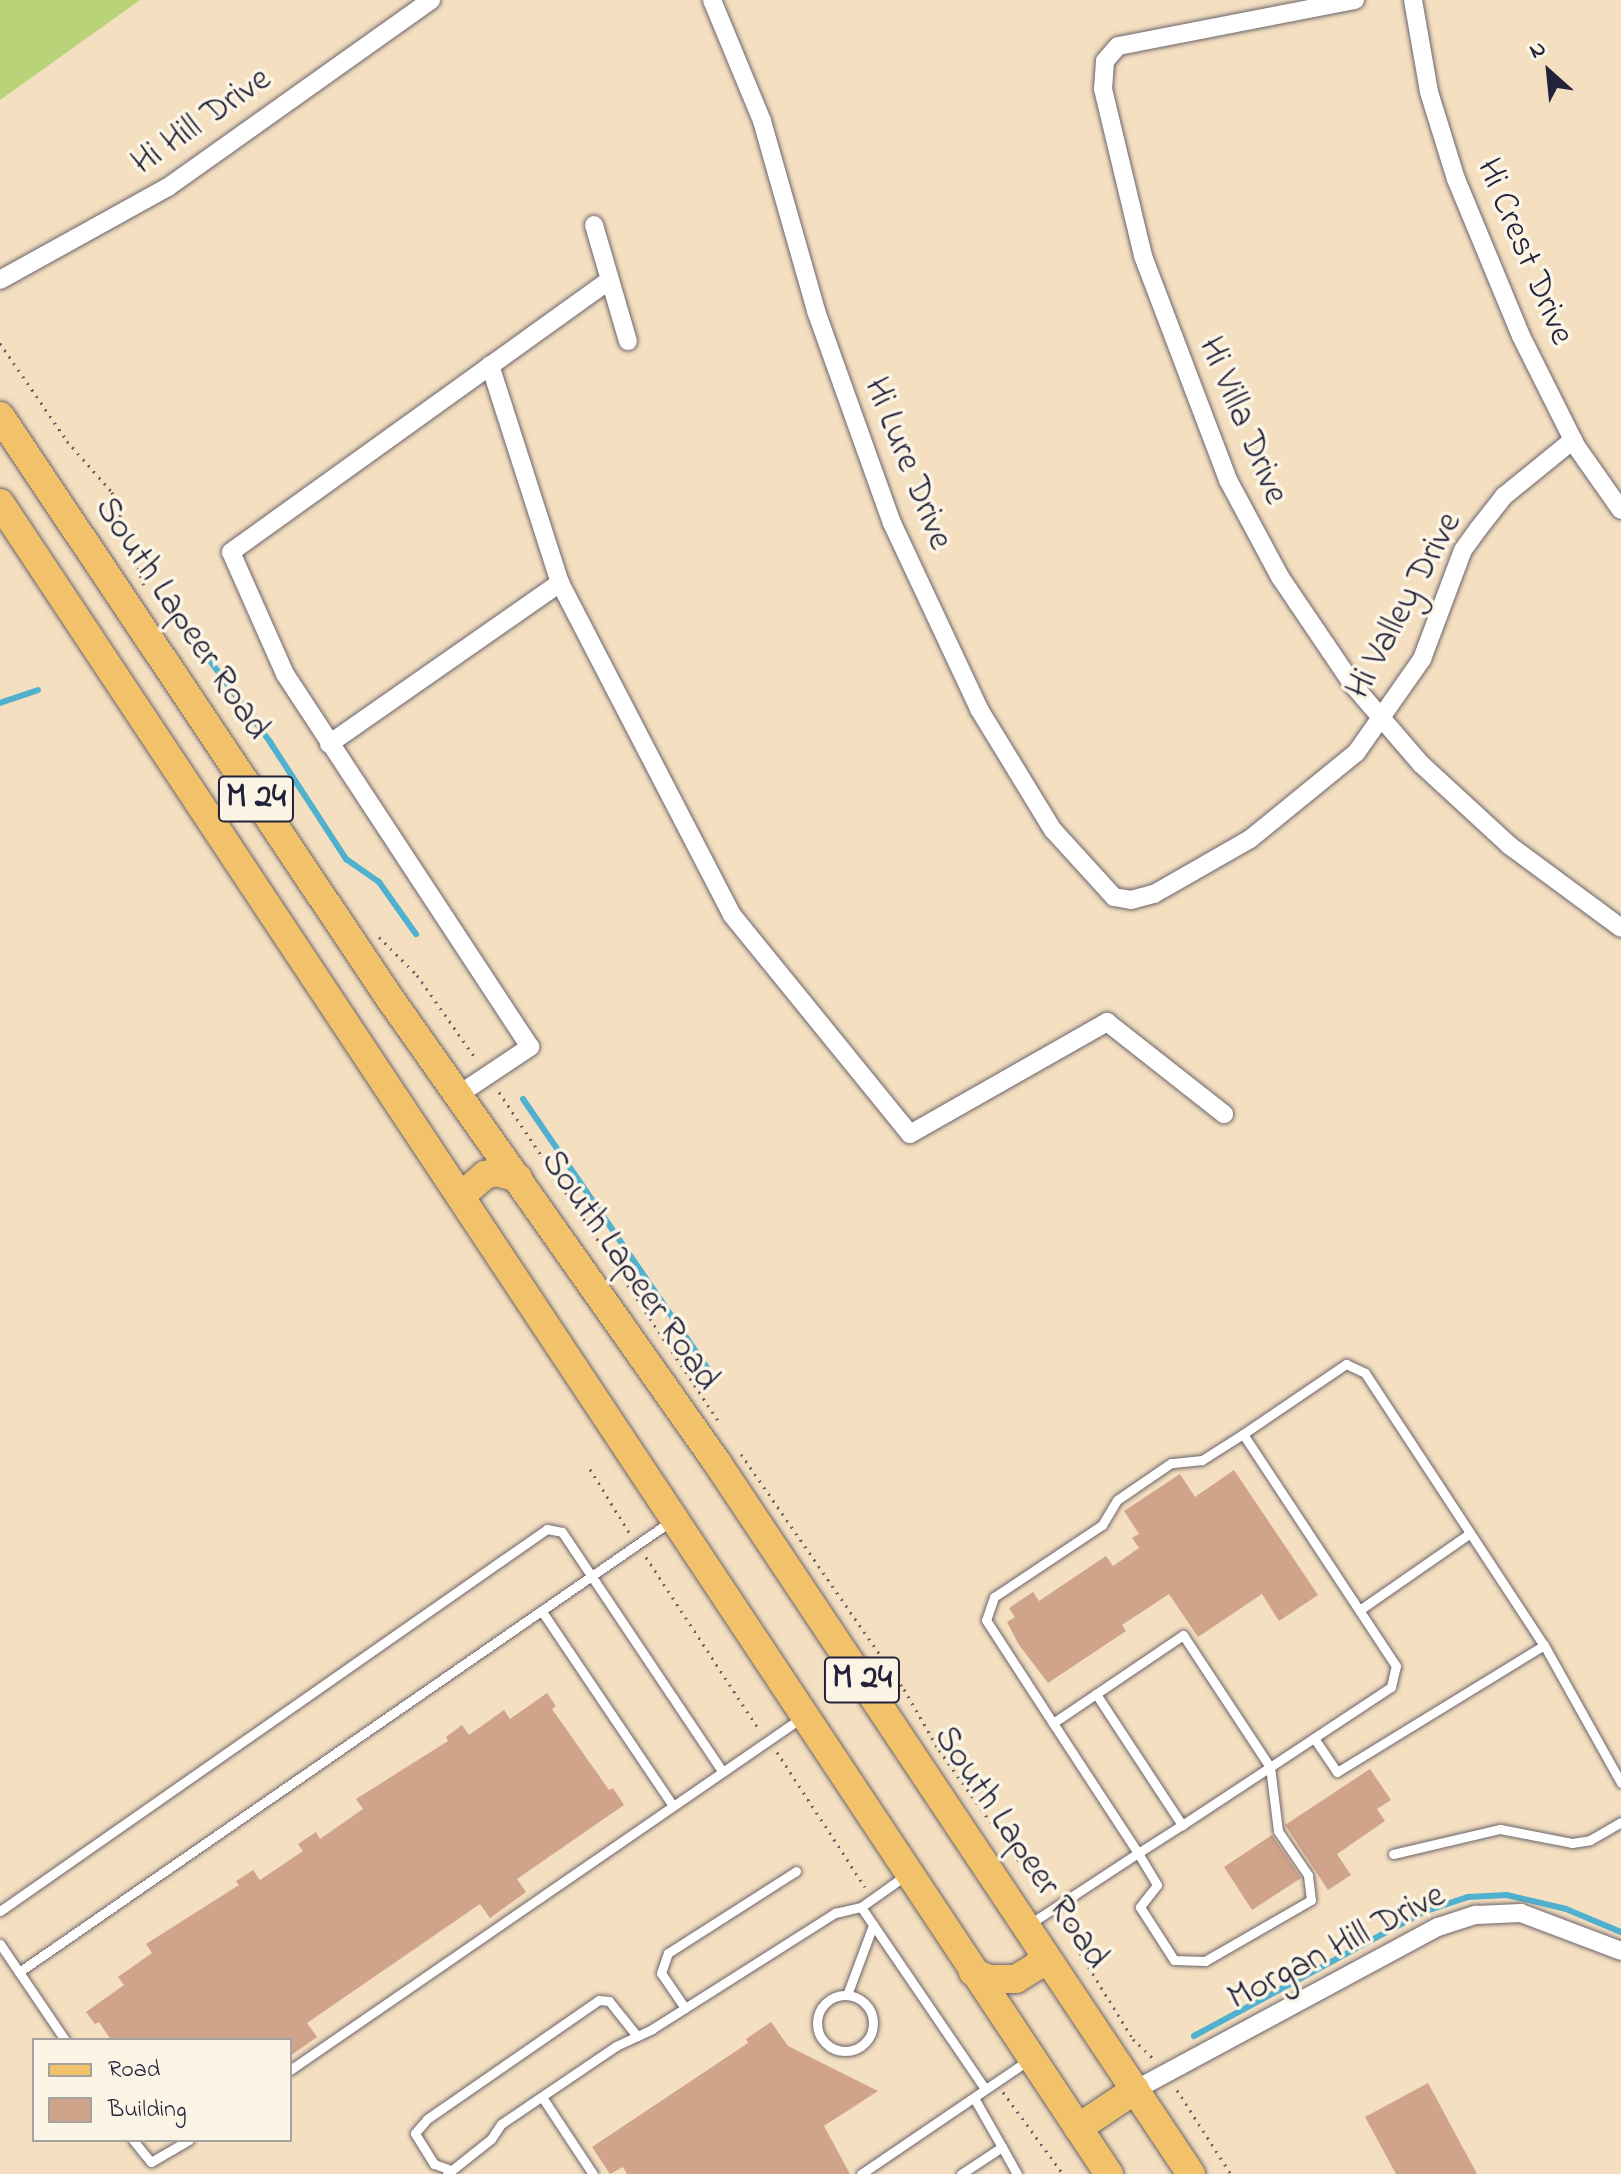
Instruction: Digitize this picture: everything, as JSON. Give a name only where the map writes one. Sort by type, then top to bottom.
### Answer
[{"type":"main road","name":"South Lapeer Road","points":[[0,416],[458,1095],[716,1461],[1191,2174]]},
{"type":"main road","name":"M 24","points":[[0,503],[461,1196],[672,1520],[1109,2174]]},
{"type":"main road","points":[[32,551],[64,557],[82,540]]},
{"type":"main road","points":[[461,1196],[485,1175],[496,1172],[518,1178]]},
{"type":"main road","points":[[973,1972],[989,1979],[1016,1979],[1037,1966],[1044,1954]]},
{"type":"main road","points":[[1078,2128],[1135,2090]]},
{"type":"street","name":"Hi Hill Drive","points":[[0,280],[168,187],[431,0]]},
{"type":"street","name":"Hi Lure Drive","points":[[712,0],[762,121],[830,353],[899,537],[979,709],[1053,830],[1103,890],[1131,900]]},
{"type":"street","name":"Hi Villa Drive","points":[[1355,0],[1118,46],[1105,61],[1103,89],[1143,256],[1228,480],[1280,577],[1382,720],[1421,764],[1509,845],[1621,928]]},
{"type":"street","name":"Hi Crest Drive","points":[[1413,0],[1429,92],[1456,179],[1521,336],[1573,440],[1621,510]]},
{"type":"street","points":[[594,225],[628,341]]},
{"type":"street","points":[[458,1095],[530,1047],[285,674],[231,552],[609,280]]},
{"type":"street","points":[[490,365],[560,583],[732,915],[910,1134],[1107,1022],[1224,1114]]},
{"type":"street","name":"Hi Valley Drive","points":[[1131,900],[1154,894],[1250,839],[1356,753],[1422,659],[1471,539],[1504,496],[1573,440]]},
{"type":"street","points":[[329,744],[560,583]]},
{"type":"street","name":"Morgan Hill Drive","points":[[1135,2090],[1424,1934],[1476,1915],[1521,1913],[1621,1951]]},
{"type":"lane","points":[[1053,1723],[1183,1635],[1270,1767],[1278,1831],[1308,1875],[1311,1900],[1205,1961],[1174,1960],[1140,1907],[1157,1885],[986,1620],[994,1597],[1102,1525],[1117,1500],[1171,1463],[1202,1460],[1346,1364],[1365,1373],[1544,1645],[1621,1783]]},
{"type":"lane","points":[[1025,1926],[1391,1687],[1396,1666],[1243,1434]]},
{"type":"lane","points":[[19,1972],[594,1578],[672,1520]]},
{"type":"lane","points":[[0,1911],[547,1529],[562,1532],[722,1771]]},
{"type":"lane","points":[[1361,1609],[1469,1534]]},
{"type":"lane","points":[[543,1613],[672,1804]]},
{"type":"lane","points":[[1314,1738],[1337,1772],[1544,1645]]},
{"type":"lane","points":[[1096,1694],[1182,1825]]},
{"type":"lane","points":[[292,2069],[803,1716]]},
{"type":"lane","points":[[1393,1854],[1500,1829],[1572,1843],[1590,1840],[1621,1822]]},
{"type":"lane","points":[[685,2008],[661,1973],[668,1953],[796,1871]]},
{"type":"lane","points":[[637,2036],[609,2001],[599,2000],[427,2119],[415,2133],[434,2164],[447,2172],[542,2097],[835,1913],[861,1907],[908,1873]]},
{"type":"lane","points":[[861,1907],[985,2089]]},
{"type":"lane","points":[[847,1995],[869,2008],[873,2026],[865,2043],[847,2051],[829,2046],[817,2022],[823,2005],[847,1995],[873,1925]]},
{"type":"lane","points":[[0,1944],[64,2038]]},
{"type":"lane","points":[[861,2174],[1031,2058]]},
{"type":"lane","points":[[542,2097],[593,2174]]},
{"type":"lane","points":[[974,2098],[1017,2174]]},
{"type":"lane","points":[[135,2142],[151,2162],[186,2142]]},
{"type":"lane","points":[[961,2174],[1002,2147]]},
{"type":"path","points":[[0,343],[67,441],[112,492],[125,520]]},
{"type":"path","points":[[417,975],[722,1426]]},
{"type":"path","points":[[740,1452],[904,1689],[939,1750],[1017,1859],[1060,1903],[1080,1953],[1133,2039],[1152,2057]]},
{"type":"path","points":[[590,1469],[637,1545],[873,1898]]},
{"type":"path","points":[[996,2082],[1063,2174]]},
{"type":"path","points":[[1176,2088],[1231,2174]]},
{"type":"green space","points":[[0,0],[140,0],[0,100]]},
{"type":"building","points":[[1234,1470],[1318,1595],[1279,1621],[1262,1594],[1198,1637],[1169,1594],[1122,1625],[1126,1631],[1048,1683],[1019,1645],[1007,1622],[1015,1617],[1009,1608],[1033,1592],[1039,1601],[1106,1556],[1113,1566],[1139,1548],[1132,1538],[1139,1534],[1124,1511],[1180,1474],[1195,1497]]},
{"type":"building","points":[[547,1693],[556,1706],[552,1709],[609,1790],[613,1788],[624,1805],[517,1879],[526,1892],[490,1918],[480,1904],[307,2023],[317,2037],[292,2055],[292,2038],[110,2038],[99,2022],[95,2024],[86,2012],[124,1985],[118,1977],[152,1953],[146,1944],[239,1885],[236,1881],[253,1870],[260,1880],[303,1851],[298,1844],[316,1832],[320,1839],[363,1809],[356,1799],[448,1741],[446,1737],[462,1725],[469,1735],[504,1710],[510,1719]]},
{"type":"building","points":[[1370,1769],[1391,1800],[1377,1809],[1385,1821],[1337,1854],[1351,1875],[1328,1890],[1285,1825]]},
{"type":"building","points":[[1272,1835],[1301,1878],[1252,1910],[1224,1867]]},
{"type":"building","points":[[771,2022],[788,2046],[878,2091],[824,2126],[850,2174],[627,2174],[623,2167],[610,2174],[592,2147],[748,2043],[746,2039]]},
{"type":"building","points":[[1428,2083],[1477,2174],[1396,2174],[1365,2117]]},
{"type":"waterway","points":[[171,608],[270,742],[346,859],[379,882],[416,934]]},
{"type":"waterway","points":[[0,703],[38,690]]},
{"type":"waterway","points":[[523,1099],[707,1368]]},
{"type":"waterway","points":[[1194,2036],[1423,1912],[1468,1897],[1507,1895],[1566,1909],[1621,1932]]}]
